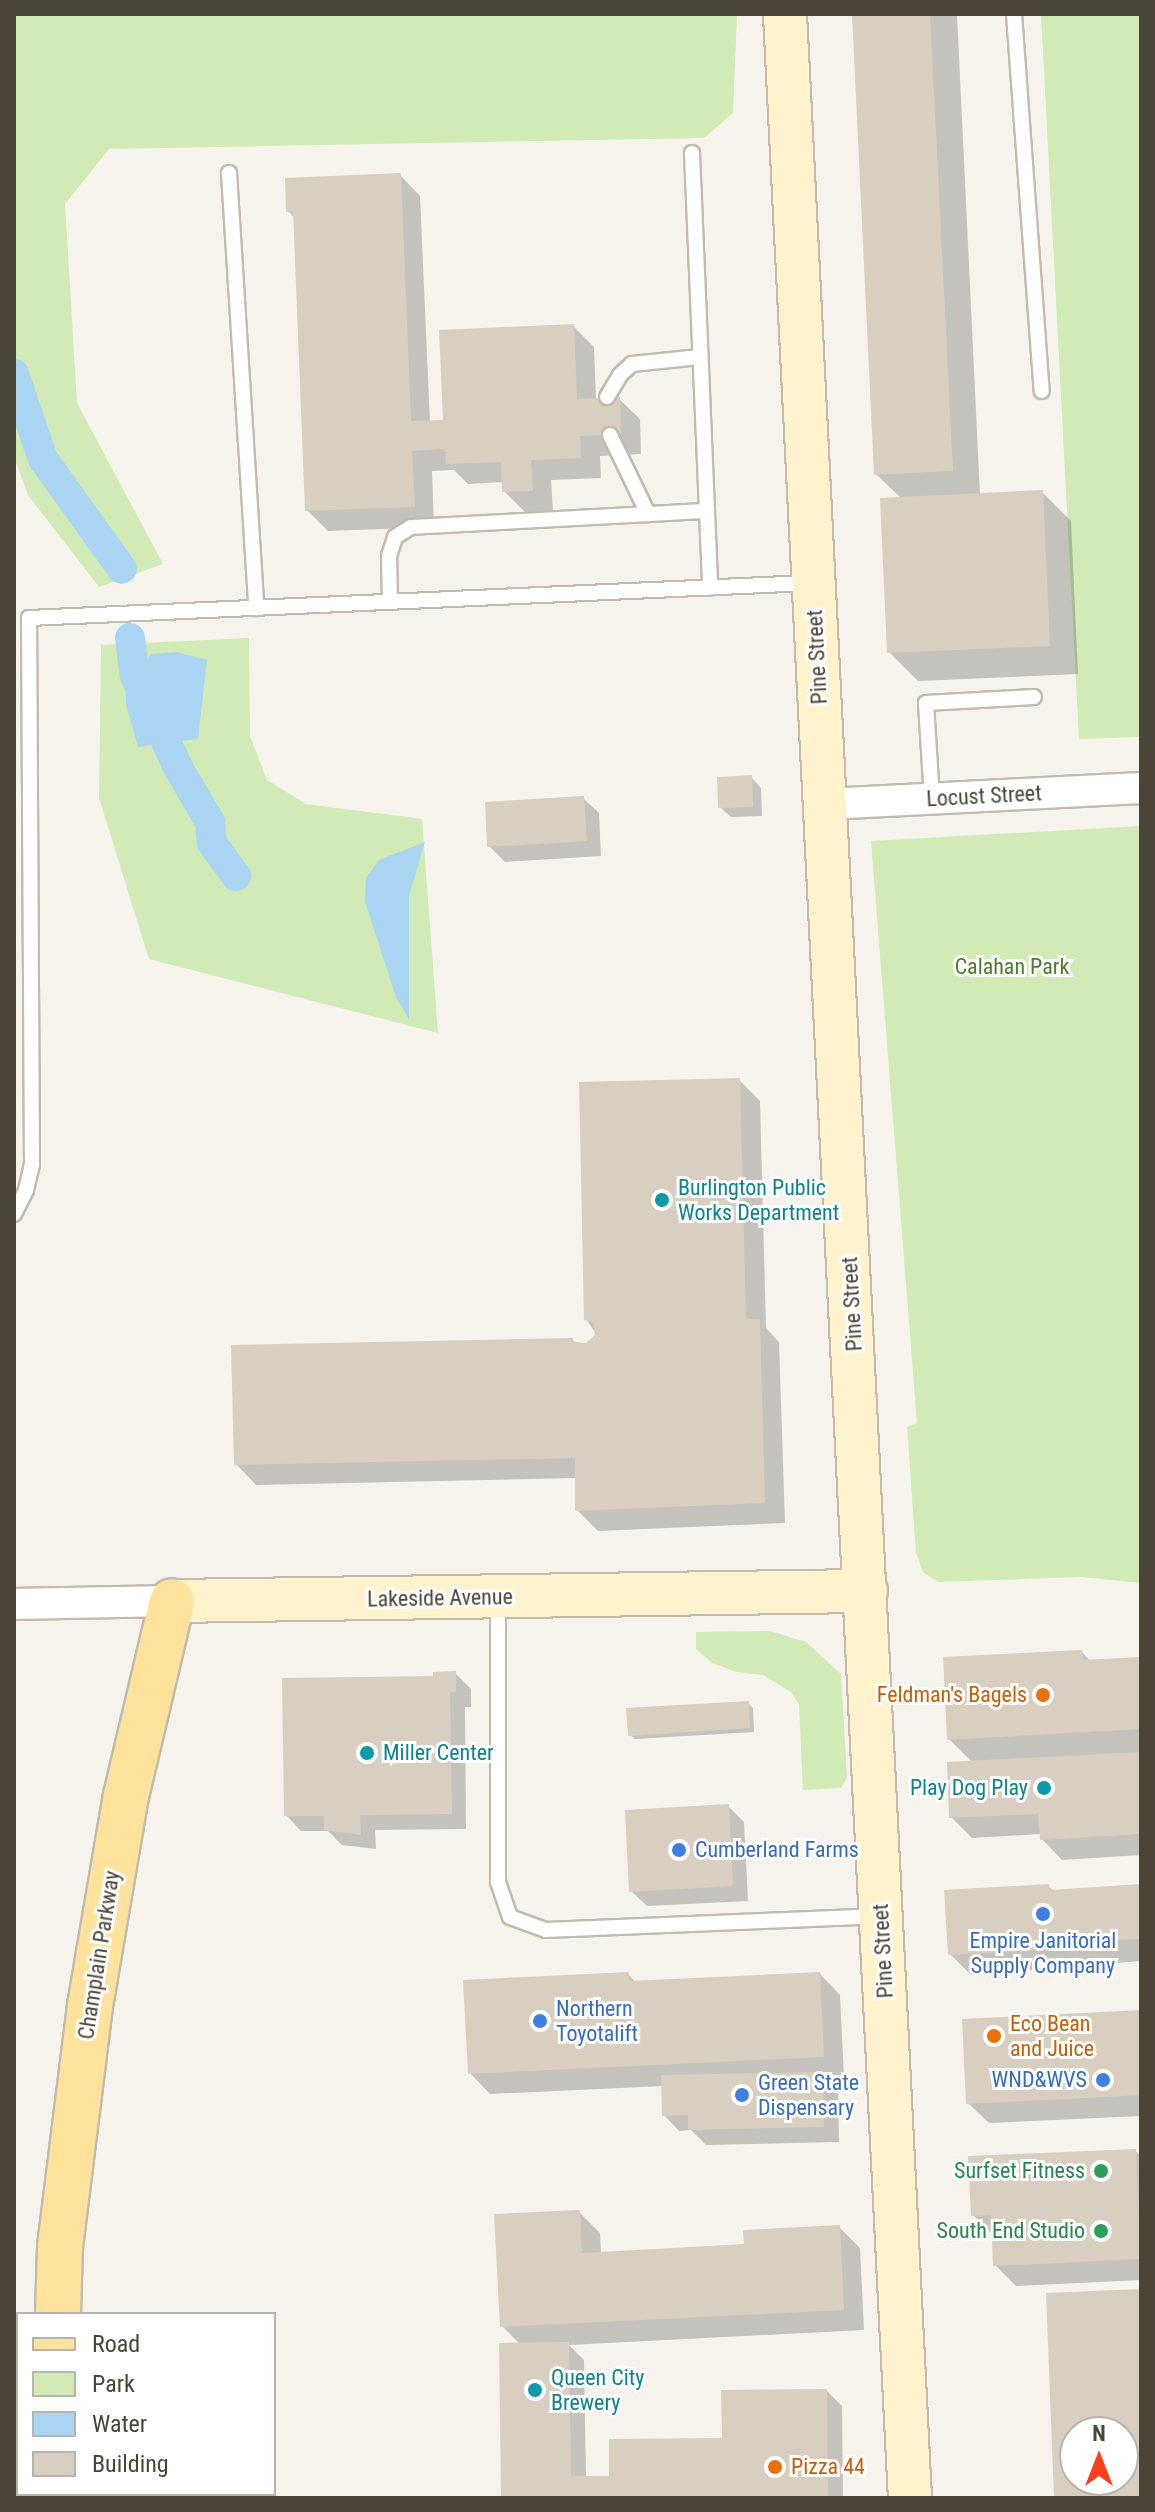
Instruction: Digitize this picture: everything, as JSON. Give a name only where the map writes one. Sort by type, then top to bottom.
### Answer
[{"type":"main road","name":"Pine Street","points":[[785,14],[910,2498]]},
{"type":"main road","name":"Lakeside Avenue","points":[[172,1601],[866,1591]]},
{"type":"main road","name":"Champlain Parkway","points":[[58,2312],[60,2247],[90,2006],[126,1796],[172,1601]]},
{"type":"street","name":"Locust Street","points":[[827,804],[1141,788]]},
{"type":"street","name":"Lakeside Avenue","points":[[14,1604],[172,1601]]},
{"type":"lane","points":[[1014,14],[1042,391]]},
{"type":"lane","points":[[692,153],[710,588]]},
{"type":"lane","points":[[229,173],[256,608]]},
{"type":"lane","points":[[607,397],[620,375],[632,364],[700,357]]},
{"type":"lane","points":[[610,435],[648,514]]},
{"type":"lane","points":[[390,602],[389,556],[395,537],[411,527],[707,511]]},
{"type":"lane","points":[[14,1214],[26,1190],[32,1165],[29,618],[813,583]]},
{"type":"lane","points":[[932,799],[926,703],[1034,697]]},
{"type":"lane","points":[[498,1597],[498,1882],[510,1917],[546,1930],[882,1916]]},
{"type":"green space","points":[[14,14],[737,14],[733,113],[704,138],[109,149],[65,204],[77,403],[163,564],[99,587],[28,495],[14,457]]},
{"type":"green space","points":[[1041,14],[1141,14],[1141,737],[1079,739]]},
{"type":"green space","points":[[249,638],[250,736],[267,780],[306,804],[422,819],[438,1033],[149,959],[99,798],[101,645]]},
{"type":"green space","name":"Calahan Park","points":[[1141,826],[1141,1583],[1081,1577],[938,1582],[923,1572],[916,1553],[907,1427],[917,1423],[871,841]]},
{"type":"green space","points":[[770,1631],[806,1642],[841,1674],[847,1778],[841,1788],[803,1790],[799,1704],[791,1692],[763,1675],[736,1672],[712,1663],[696,1649],[696,1632]]},
{"type":"water","points":[[176,652],[207,660],[198,739],[138,747],[126,705],[126,666],[143,666],[151,654]]},
{"type":"water","points":[[425,842],[409,896],[409,1019],[396,997],[365,902],[366,878],[379,860]]},
{"type":"building","points":[[852,14],[930,14],[953,471],[874,475]]},
{"type":"building","points":[[401,173],[411,421],[443,420],[439,330],[574,324],[577,399],[620,397],[621,434],[580,436],[581,458],[531,460],[533,491],[502,492],[501,462],[446,464],[445,449],[412,451],[415,507],[305,511],[293,211],[286,212],[285,178]]},
{"type":"building","points":[[1043,490],[1050,646],[887,653],[880,498]]},
{"type":"building","points":[[752,775],[753,807],[718,808],[717,777]]},
{"type":"building","points":[[584,796],[587,841],[487,847],[485,802]]},
{"type":"building","name":"Burlington Public Works Department","points":[[740,1078],[746,1319],[760,1319],[765,1503],[575,1511],[575,1458],[234,1465],[231,1345],[573,1338],[573,1342],[586,1343],[595,1335],[593,1322],[584,1320],[579,1082]]},
{"type":"building","name":"Feldman's Bagels","points":[[1082,1650],[1083,1660],[1141,1657],[1141,1729],[947,1740],[943,1657]]},
{"type":"building","name":"Miller Center","points":[[456,1671],[456,1692],[450,1692],[452,1814],[360,1815],[361,1835],[324,1830],[324,1816],[284,1816],[282,1678],[433,1676],[433,1672]]},
{"type":"building","points":[[749,1701],[750,1728],[628,1736],[626,1708]]},
{"type":"building","name":"Play Dog Play","points":[[1141,1752],[1141,1834],[1040,1840],[1038,1814],[949,1818],[947,1762]]},
{"type":"building","name":"Cumberland Farms","points":[[729,1804],[733,1886],[629,1892],[625,1810]]},
{"type":"building","name":"Empire Janitorial Supply Company","points":[[1049,1884],[1050,1890],[1141,1884],[1141,1939],[1059,1943],[1059,1949],[948,1955],[944,1890]]},
{"type":"building","points":[[629,1972],[629,1981],[820,1972],[824,2057],[468,2074],[463,1980]]},
{"type":"building","points":[[1141,2010],[1141,2095],[966,2104],[962,2019]]},
{"type":"building","name":"Green State Dispensary","points":[[823,2072],[824,2127],[688,2130],[688,2115],[662,2116],[661,2075]]},
{"type":"building","points":[[1136,2149],[1141,2259],[993,2266],[991,2215],[971,2216],[968,2156]]},
{"type":"building","points":[[580,2210],[582,2253],[744,2244],[743,2230],[840,2225],[844,2310],[500,2327],[494,2214]]},
{"type":"building","points":[[1141,2289],[1141,2498],[1054,2498],[1046,2293]]},
{"type":"building","name":"Queen City Brewery","points":[[569,2342],[571,2476],[609,2476],[609,2439],[722,2438],[721,2390],[827,2389],[828,2496],[501,2498],[499,2343]]},
{"type":"waterway","points":[[14,374],[43,459],[122,569]]},
{"type":"waterway","points":[[130,638],[135,676],[180,771],[210,822],[212,843],[236,876]]},
{"type":"place","name":"Burlington Public Works Department","points":[[662,1200]]},
{"type":"place","name":"Feldman's Bagels","points":[[1043,1695]]},
{"type":"place","name":"Miller Center","points":[[367,1753]]},
{"type":"place","name":"Play Dog Play","points":[[1044,1788]]},
{"type":"place","name":"Cumberland Farms","points":[[679,1850]]},
{"type":"place","name":"Empire Janitorial Supply Company","points":[[1043,1914]]},
{"type":"place","name":"Northern Toyotalift","points":[[540,2021]]},
{"type":"place","name":"Eco Bean and Juice","points":[[994,2036]]},
{"type":"place","name":"WND&WVS","points":[[1103,2080]]},
{"type":"place","name":"Green State Dispensary","points":[[742,2095]]},
{"type":"place","name":"Surfset Fitness","points":[[1101,2171]]},
{"type":"place","name":"South End Studio","points":[[1101,2231]]},
{"type":"place","name":"Queen City Brewery","points":[[535,2390]]},
{"type":"place","name":"Pizza 44","points":[[775,2467]]}]
